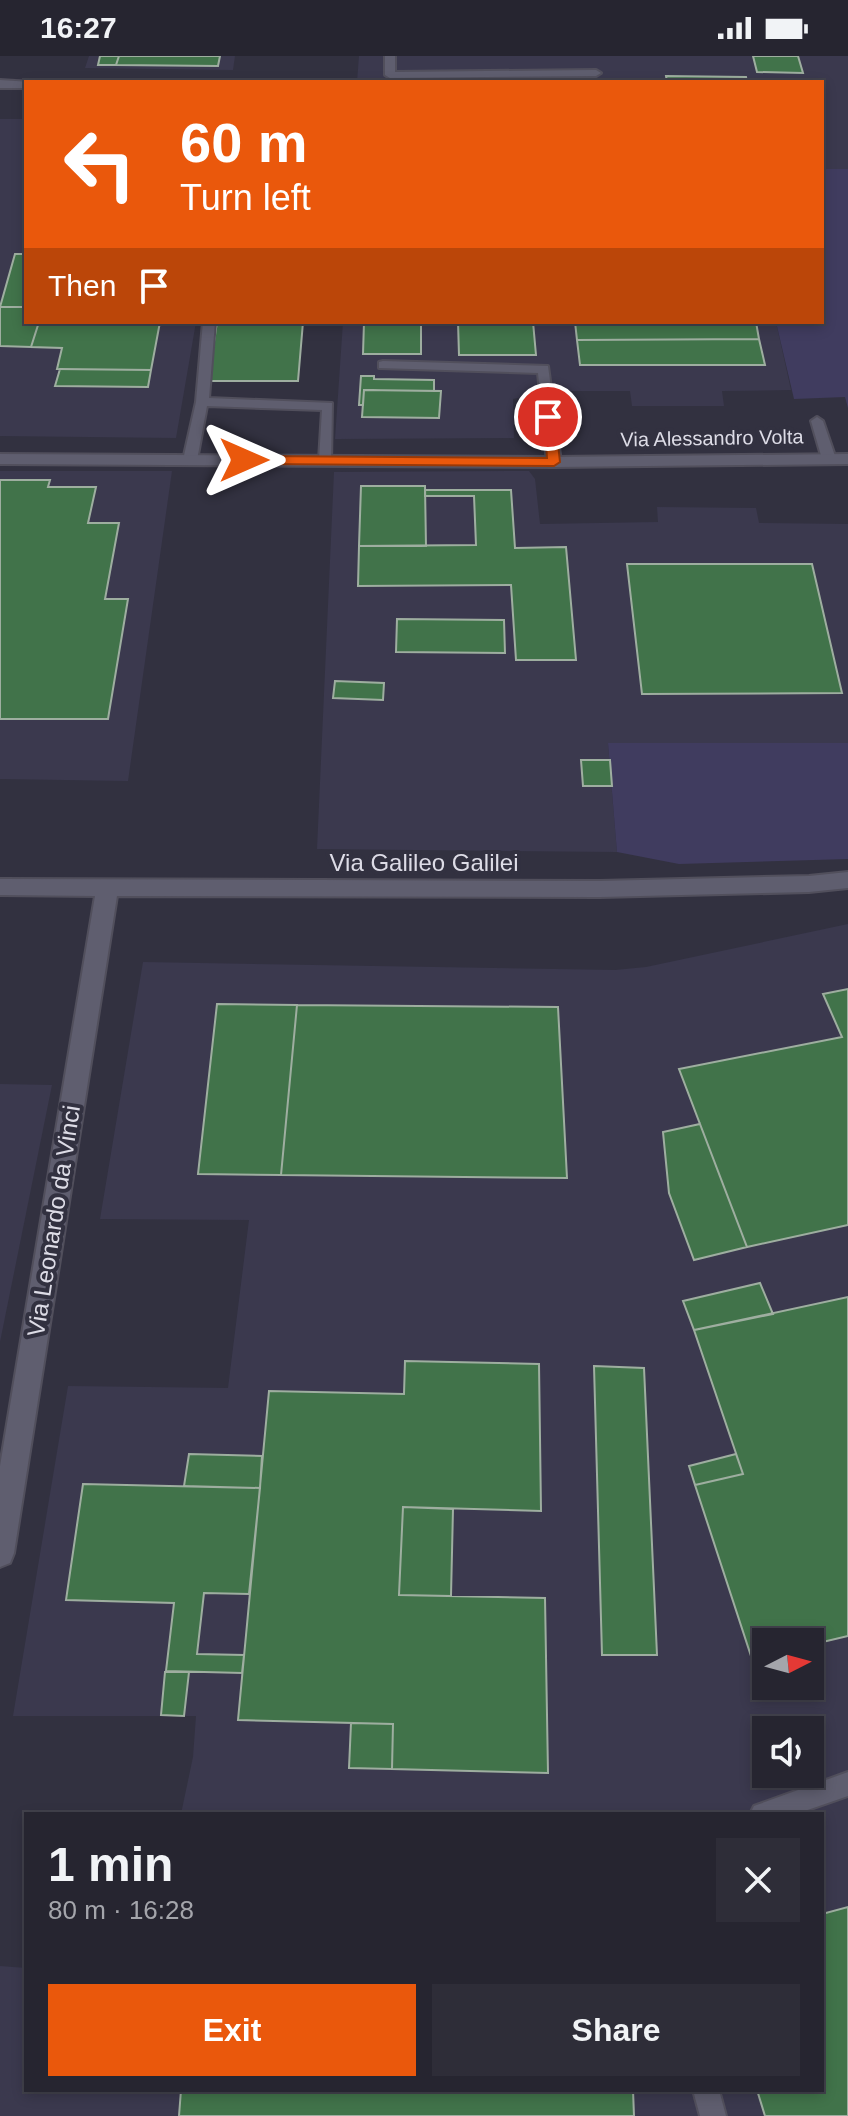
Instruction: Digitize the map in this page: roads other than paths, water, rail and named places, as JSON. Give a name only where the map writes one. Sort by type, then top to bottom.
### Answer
[{"type":"street","points":[[0,84],[24,84]]},
{"type":"street","name":"Via Alessandro Volta","points":[[0,459],[554,462],[848,459]]},
{"type":"street","name":"Via Galileo Galilei","points":[[0,887],[600,889],[809,884],[848,880]]},
{"type":"street","name":"Via Leonardo da Vinci","points":[[0,1553],[107,889]]},
{"type":"lane","points":[[390,56],[390,75],[596,73]]},
{"type":"lane","points":[[190,460],[202,402],[209,324]]},
{"type":"lane","points":[[383,365],[544,369],[554,462]]},
{"type":"lane","points":[[202,402],[328,406],[326,460]]},
{"type":"lane","points":[[817,421],[829,459]]},
{"type":"lane","points":[[768,1812],[848,1784]]},
{"type":"lane","points":[[707,2092],[713,2116]]}]
